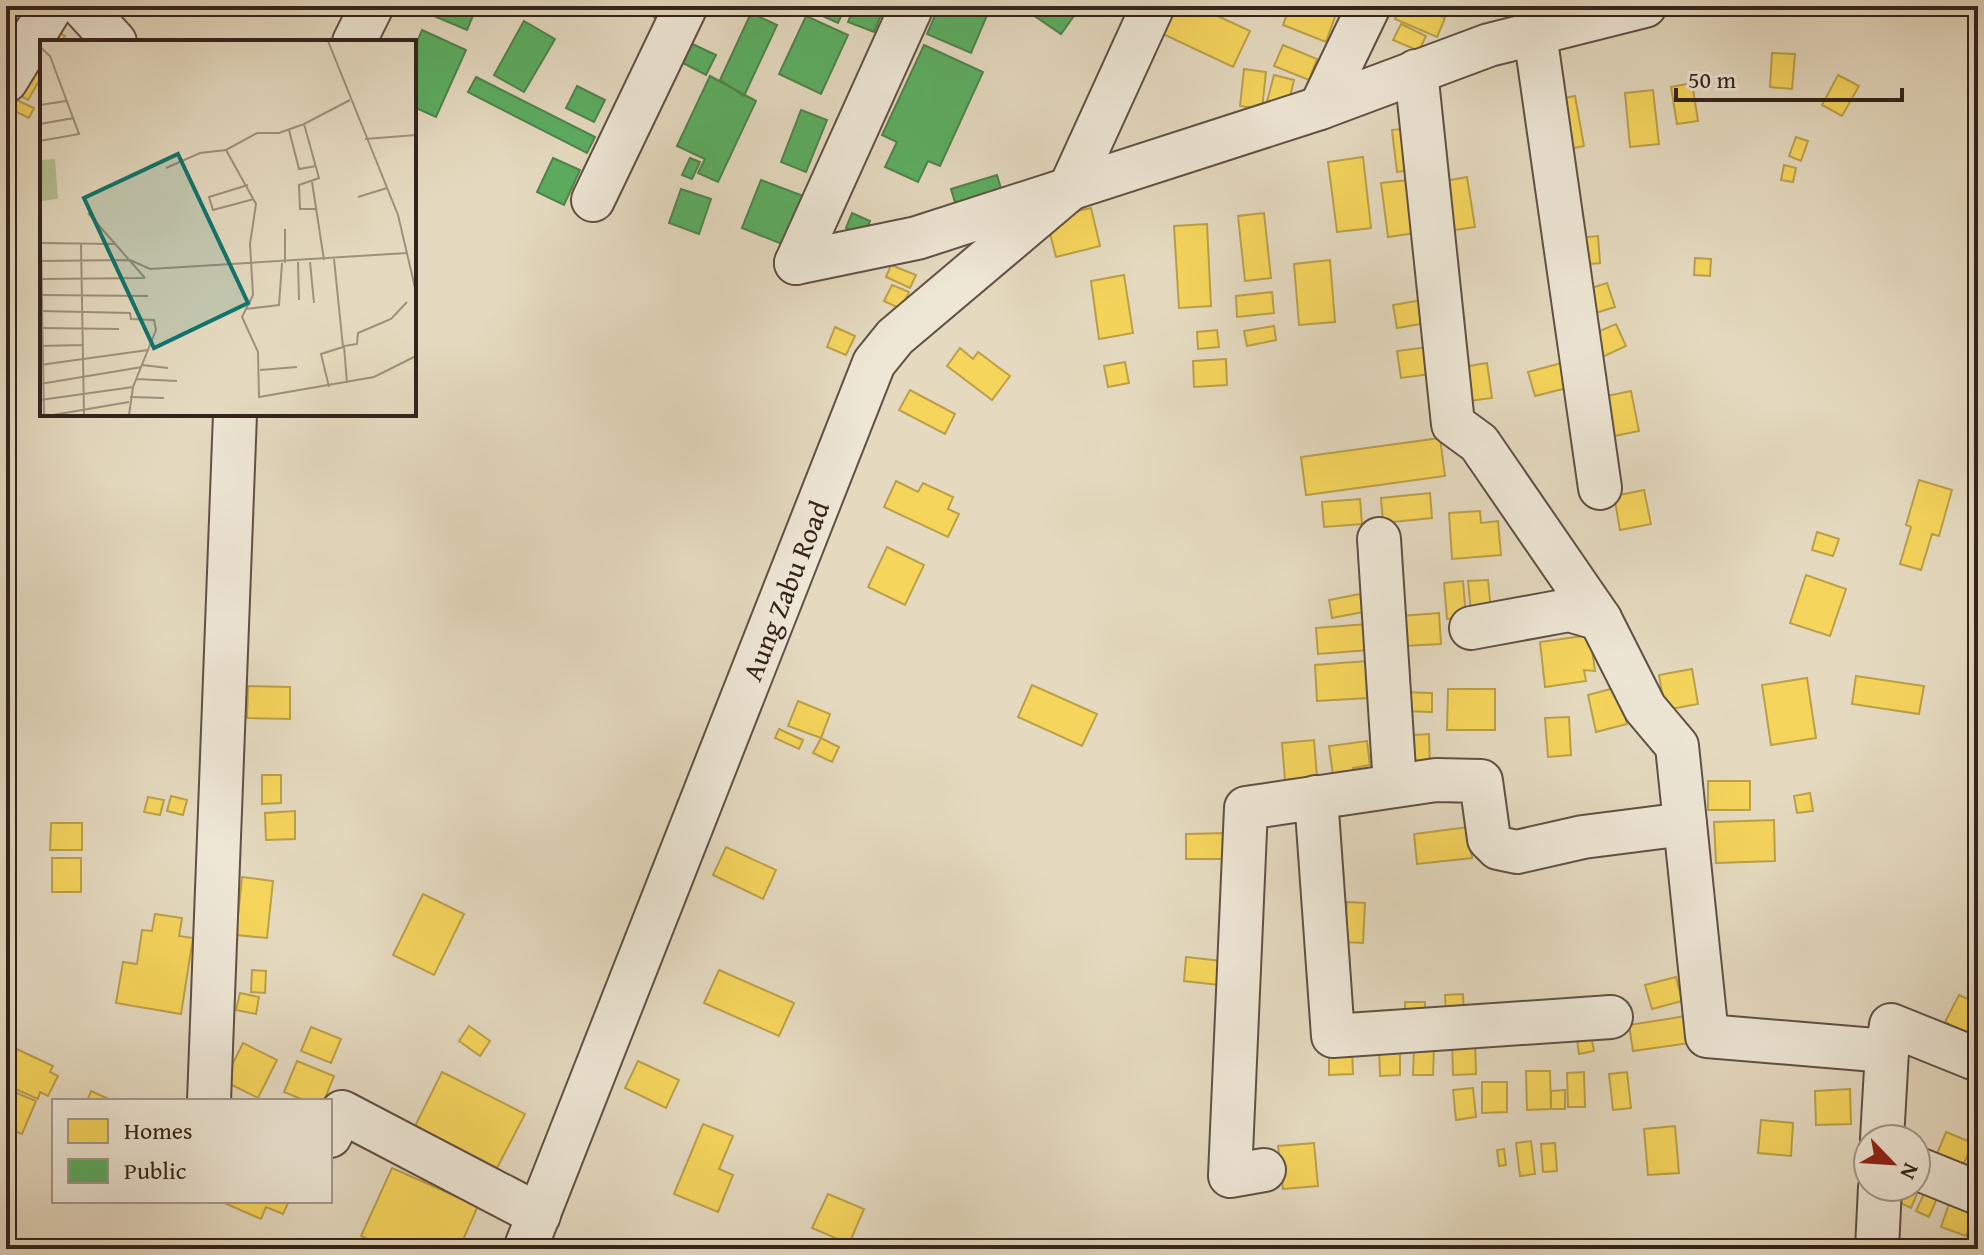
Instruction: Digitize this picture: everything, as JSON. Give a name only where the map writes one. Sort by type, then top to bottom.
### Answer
[{"type":"street","points":[[6,81],[52,6]]},
{"type":"street","points":[[82,6],[113,40]]},
{"type":"street","points":[[355,40],[372,6]]},
{"type":"street","points":[[593,200],[686,6]]},
{"type":"street","points":[[912,6],[796,263],[917,238],[1320,108],[1489,45],[1645,6]]},
{"type":"street","name":"Aung Zabu Road","points":[[532,1232],[874,363],[895,337],[1069,190],[1153,6]]},
{"type":"street","points":[[1320,108],[1369,6]]},
{"type":"street","points":[[1535,34],[1600,488]]},
{"type":"street","points":[[1416,71],[1453,424],[1479,443],[1600,619],[1645,708],[1677,746],[1707,1036],[1887,1051]]},
{"type":"street","points":[[209,1099],[235,416]]},
{"type":"street","points":[[1379,539],[1395,785]]},
{"type":"street","points":[[1471,628],[1569,610],[1600,619]]},
{"type":"street","points":[[1264,1170],[1230,1176],[1246,808],[1436,780],[1481,781],[1489,839],[1498,848],[1517,852],[1583,837],[1685,824]]},
{"type":"street","points":[[1316,797],[1333,1036],[1611,1017]]},
{"type":"street","points":[[1883,1123],[1891,1025],[1978,1060]]},
{"type":"street","points":[[332,1132],[342,1112],[532,1232]]},
{"type":"street","points":[[1932,1174],[1978,1193]]},
{"type":"street","points":[[1877,1249],[1879,1203]]},
{"type":"building: Homes","points":[[1176,6],[1196,6],[1250,31],[1233,67],[1163,34]]},
{"type":"building: Homes","points":[[1218,6],[1245,6],[1240,16]]},
{"type":"building: Homes","points":[[1290,6],[1316,6],[1336,14],[1326,42],[1283,25]]},
{"type":"building: Homes","points":[[1401,6],[1417,6],[1445,18],[1437,37],[1395,19]]},
{"type":"building: Homes","points":[[1433,6],[1457,6],[1454,14]]},
{"type":"building: Homes","points":[[1401,24],[1426,36],[1419,51],[1393,40]]},
{"type":"building: Homes","points":[[48,26],[65,36],[63,40],[40,40],[40,79],[28,100],[11,90]]},
{"type":"building: Homes","points":[[1283,45],[1317,59],[1309,80],[1274,66]]},
{"type":"building: Homes","points":[[1772,53],[1795,54],[1792,89],[1770,87]]},
{"type":"building: Homes","points":[[1244,69],[1266,72],[1262,109],[1240,106]]},
{"type":"building: Homes","points":[[1274,75],[1294,80],[1286,114],[1265,109]]},
{"type":"building: Homes","points":[[1838,75],[1859,86],[1842,116],[1822,105]]},
{"type":"building: Homes","points":[[1692,83],[1698,121],[1677,124],[1671,87]]},
{"type":"building: Homes","points":[[1653,90],[1659,144],[1630,147],[1625,93]]},
{"type":"building: Homes","points":[[8,96],[34,108],[29,118],[6,107]]},
{"type":"building: Homes","points":[[1575,96],[1584,146],[1560,151],[1550,101]]},
{"type":"building: Homes","points":[[1415,127],[1420,169],[1397,172],[1392,130]]},
{"type":"building: Homes","points":[[1796,137],[1808,141],[1801,161],[1789,156]]},
{"type":"building: Homes","points":[[1363,157],[1371,228],[1337,232],[1328,162]]},
{"type":"building: Homes","points":[[1784,165],[1796,168],[1793,182],[1781,180]]},
{"type":"building: Homes","points":[[1467,177],[1475,227],[1442,232],[1434,183]]},
{"type":"building: Homes","points":[[1409,180],[1415,233],[1388,237],[1381,183]]},
{"type":"building: Homes","points":[[1091,208],[1100,246],[1056,257],[1046,218]]},
{"type":"building: Homes","points":[[1264,213],[1271,278],[1245,281],[1238,216]]},
{"type":"building: Homes","points":[[1207,224],[1211,306],[1179,308],[1174,226]]},
{"type":"building: Homes","points":[[1598,236],[1600,263],[1579,265],[1576,238]]},
{"type":"building: Homes","points":[[1695,258],[1711,259],[1710,276],[1694,275]]},
{"type":"building: Homes","points":[[1330,260],[1335,322],[1299,325],[1294,264]]},
{"type":"building: Homes","points":[[891,265],[916,275],[910,288],[886,277]]},
{"type":"building: Homes","points":[[1124,275],[1133,333],[1099,339],[1091,281]]},
{"type":"building: Homes","points":[[1607,283],[1615,307],[1589,315],[1582,291]]},
{"type":"building: Homes","points":[[892,285],[909,292],[901,309],[884,301]]},
{"type":"building: Homes","points":[[1272,292],[1274,313],[1237,317],[1236,296]]},
{"type":"building: Homes","points":[[1434,298],[1438,321],[1397,328],[1393,305]]},
{"type":"building: Homes","points":[[1616,324],[1626,346],[1598,359],[1588,336]]},
{"type":"building: Homes","points":[[1274,326],[1276,340],[1247,346],[1244,331]]},
{"type":"building: Homes","points":[[835,327],[855,336],[846,355],[827,347]]},
{"type":"building: Homes","points":[[1217,330],[1219,347],[1198,349],[1197,332]]},
{"type":"building: Homes","points":[[1435,346],[1439,373],[1401,378],[1397,351]]},
{"type":"building: Homes","points":[[960,348],[973,359],[978,352],[1010,376],[992,400],[947,366]]},
{"type":"building: Homes","points":[[1226,359],[1227,385],[1194,387],[1193,361]]},
{"type":"building: Homes","points":[[1569,361],[1575,386],[1535,396],[1528,372]]},
{"type":"building: Homes","points":[[1125,362],[1129,383],[1108,387],[1104,366]]},
{"type":"building: Homes","points":[[1487,363],[1492,398],[1462,402],[1457,368]]},
{"type":"building: Homes","points":[[910,390],[955,414],[945,434],[899,410]]},
{"type":"building: Homes","points":[[1631,391],[1639,431],[1605,438],[1597,398]]},
{"type":"building: Homes","points":[[1440,438],[1445,476],[1306,495],[1301,457]]},
{"type":"building: Homes","points":[[1919,480],[1952,490],[1939,536],[1932,534],[1921,570],[1900,564],[1911,527],[1906,525]]},
{"type":"building: Homes","points":[[896,481],[918,492],[923,483],[953,497],[948,509],[959,514],[948,537],[884,507]]},
{"type":"building: Homes","points":[[1644,490],[1651,524],[1620,530],[1614,496]]},
{"type":"building: Homes","points":[[1430,493],[1432,518],[1383,523],[1381,498]]},
{"type":"building: Homes","points":[[1360,499],[1362,524],[1324,527],[1322,502]]},
{"type":"building: Homes","points":[[1480,511],[1481,523],[1498,521],[1501,555],[1452,559],[1449,513]]},
{"type":"building: Homes","points":[[1817,532],[1839,539],[1833,556],[1812,550]]},
{"type":"building: Homes","points":[[887,547],[924,565],[905,605],[868,587]]},
{"type":"building: Homes","points":[[1806,575],[1846,589],[1830,636],[1790,623]]},
{"type":"building: Homes","points":[[1488,580],[1491,611],[1471,613],[1468,581]]},
{"type":"building: Homes","points":[[1463,581],[1466,617],[1447,619],[1444,583]]},
{"type":"building: Homes","points":[[1360,594],[1363,612],[1332,618],[1329,600]]},
{"type":"building: Homes","points":[[1439,613],[1441,644],[1404,646],[1401,616]]},
{"type":"building: Homes","points":[[1367,624],[1369,650],[1318,654],[1316,628]]},
{"type":"building: Homes","points":[[1590,635],[1595,671],[1584,670],[1586,681],[1545,687],[1540,642]]},
{"type":"building: Homes","points":[[1367,661],[1369,698],[1317,701],[1315,665]]},
{"type":"building: Homes","points":[[1692,669],[1698,704],[1665,710],[1659,675]]},
{"type":"building: Homes","points":[[1856,676],[1924,686],[1919,714],[1852,704]]},
{"type":"building: Homes","points":[[1807,678],[1816,738],[1771,745],[1762,685]]},
{"type":"building: Homes","points":[[1032,685],[1097,714],[1082,746],[1018,717]]},
{"type":"building: Homes","points":[[248,686],[290,687],[290,719],[247,718]]},
{"type":"building: Homes","points":[[1618,687],[1627,724],[1596,732],[1588,695]]},
{"type":"building: Homes","points":[[1448,689],[1495,689],[1495,730],[1447,730]]},
{"type":"building: Homes","points":[[1400,692],[1432,693],[1432,712],[1400,711]]},
{"type":"building: Homes","points":[[798,701],[830,714],[821,738],[788,726]]},
{"type":"building: Homes","points":[[1569,717],[1571,755],[1548,757],[1545,718]]},
{"type":"building: Homes","points":[[779,729],[803,740],[799,749],[775,738]]},
{"type":"building: Homes","points":[[1429,734],[1430,768],[1401,770],[1400,736]]},
{"type":"building: Homes","points":[[821,738],[839,747],[832,762],[813,753]]},
{"type":"building: Homes","points":[[1314,740],[1317,777],[1285,780],[1282,743]]},
{"type":"building: Homes","points":[[1367,741],[1370,765],[1353,768],[1355,780],[1334,782],[1329,746]]},
{"type":"building: Homes","points":[[262,775],[281,775],[281,803],[262,804]]},
{"type":"building: Homes","points":[[1708,781],[1750,781],[1750,810],[1708,810]]},
{"type":"building: Homes","points":[[1810,793],[1813,811],[1797,813],[1794,796]]},
{"type":"building: Homes","points":[[171,796],[187,800],[183,815],[167,811]]},
{"type":"building: Homes","points":[[148,797],[164,800],[160,815],[144,812]]},
{"type":"building: Homes","points":[[295,811],[295,839],[266,840],[265,813]]},
{"type":"building: Homes","points":[[1774,820],[1775,861],[1716,863],[1714,822]]},
{"type":"building: Homes","points":[[51,823],[82,823],[82,850],[50,850]]},
{"type":"building: Homes","points":[[1468,827],[1472,858],[1417,864],[1414,834]]},
{"type":"building: Homes","points":[[1228,833],[1229,859],[1186,859],[1186,834]]},
{"type":"building: Homes","points":[[726,847],[776,870],[763,899],[713,875]]},
{"type":"building: Homes","points":[[52,858],[81,858],[81,892],[52,892]]},
{"type":"building: Homes","points":[[242,877],[273,881],[267,938],[236,935]]},
{"type":"building: Homes","points":[[423,894],[464,914],[434,975],[393,955]]},
{"type":"building: Homes","points":[[1347,902],[1365,903],[1363,943],[1344,942]]},
{"type":"building: Homes","points":[[155,914],[182,918],[179,936],[193,938],[181,1014],[116,1003],[123,962],[137,964],[142,930],[152,931]]},
{"type":"building: Homes","points":[[1186,957],[1231,962],[1228,986],[1184,981]]},
{"type":"building: Homes","points":[[252,970],[266,971],[265,993],[251,992]]},
{"type":"building: Homes","points":[[719,970],[794,1003],[779,1036],[704,1003]]},
{"type":"building: Homes","points":[[1676,977],[1682,1001],[1652,1009],[1645,985]]},
{"type":"building: Homes","points":[[240,993],[259,997],[256,1014],[236,1010]]},
{"type":"building: Homes","points":[[1463,994],[1464,1016],[1446,1017],[1445,995]]},
{"type":"building: Homes","points":[[1959,995],[1974,1002],[1978,995],[1978,1040],[1945,1022]]},
{"type":"building: Homes","points":[[1405,1002],[1425,1002],[1425,1024],[1405,1024]]},
{"type":"building: Homes","points":[[1686,1016],[1690,1043],[1633,1051],[1629,1025]]},
{"type":"building: Homes","points":[[469,1026],[490,1041],[480,1056],[459,1041]]},
{"type":"building: Homes","points":[[311,1027],[341,1039],[331,1063],[301,1051]]},
{"type":"building: Homes","points":[[1590,1030],[1594,1051],[1579,1054],[1576,1033]]},
{"type":"building: Homes","points":[[1475,1037],[1476,1074],[1453,1075],[1452,1038]]},
{"type":"building: Homes","points":[[243,1043],[277,1060],[258,1098],[224,1081]]},
{"type":"building: Homes","points":[[8,1045],[53,1066],[50,1072],[58,1076],[48,1096],[40,1092],[38,1099],[6,1085]]},
{"type":"building: Homes","points":[[1379,1046],[1400,1046],[1400,1075],[1380,1076]]},
{"type":"building: Homes","points":[[1414,1048],[1434,1048],[1433,1075],[1413,1075]]},
{"type":"building: Homes","points":[[1352,1051],[1353,1074],[1329,1075],[1329,1052]]},
{"type":"building: Homes","points":[[297,1061],[334,1076],[325,1099],[301,1099],[284,1092]]},
{"type":"building: Homes","points":[[638,1061],[679,1080],[666,1108],[625,1088]]},
{"type":"building: Homes","points":[[1526,1071],[1550,1071],[1551,1109],[1527,1110]]},
{"type":"building: Homes","points":[[442,1072],[525,1114],[497,1168],[415,1126]]},
{"type":"building: Homes","points":[[1584,1072],[1585,1107],[1568,1107],[1567,1073]]},
{"type":"building: Homes","points":[[1627,1072],[1631,1108],[1613,1110],[1609,1074]]},
{"type":"building: Homes","points":[[1482,1082],[1507,1082],[1507,1112],[1482,1113]]},
{"type":"building: Homes","points":[[1473,1088],[1476,1117],[1456,1120],[1453,1090]]},
{"type":"building: Homes","points":[[7,1089],[36,1101],[22,1134],[6,1128]]},
{"type":"building: Homes","points":[[1850,1089],[1851,1124],[1816,1125],[1815,1091]]},
{"type":"building: Homes","points":[[1565,1090],[1565,1109],[1551,1109],[1551,1091]]},
{"type":"building: Homes","points":[[91,1091],[109,1099],[88,1099]]},
{"type":"building: Homes","points":[[1761,1120],[1793,1123],[1791,1156],[1758,1153]]},
{"type":"building: Homes","points":[[703,1124],[733,1136],[719,1169],[733,1175],[718,1212],[674,1194]]},
{"type":"building: Homes","points":[[1675,1126],[1679,1173],[1648,1175],[1644,1129]]},
{"type":"building: Homes","points":[[1946,1132],[1973,1143],[1960,1172],[1934,1161]]},
{"type":"building: Homes","points":[[1531,1141],[1535,1174],[1520,1176],[1516,1143]]},
{"type":"building: Homes","points":[[1314,1143],[1318,1186],[1283,1189],[1278,1146]]},
{"type":"building: Homes","points":[[1555,1143],[1557,1171],[1543,1172],[1541,1144]]},
{"type":"building: Homes","points":[[1504,1149],[1506,1165],[1499,1166],[1497,1150]]},
{"type":"building: Homes","points":[[392,1168],[478,1206],[459,1249],[390,1249],[361,1236]]},
{"type":"building: Homes","points":[[1932,1187],[1940,1191],[1929,1217],[1916,1211],[1920,1203],[1932,1203]]},
{"type":"building: Homes","points":[[828,1194],[864,1209],[849,1244],[812,1228]]},
{"type":"building: Homes","points":[[1950,1201],[1976,1210],[1966,1236],[1941,1227]]},
{"type":"building: Homes","points":[[225,1203],[288,1203],[283,1214],[266,1207],[261,1219]]},
{"type":"building: Public","points":[[432,6],[477,6],[467,30],[429,14]]},
{"type":"building: Public","points":[[632,6],[662,6],[656,18]]},
{"type":"building: Public","points":[[808,6],[846,6],[838,23],[807,9]]},
{"type":"building: Public","points":[[855,6],[885,6],[874,32],[848,22]]},
{"type":"building: Public","points":[[939,6],[991,6],[971,53],[927,34]]},
{"type":"building: Public","points":[[1020,6],[1081,6],[1061,34]]},
{"type":"building: Public","points":[[751,13],[777,25],[744,96],[720,80]]},
{"type":"building: Public","points":[[806,16],[848,35],[821,94],[779,74]]},
{"type":"building: Public","points":[[524,21],[555,39],[524,92],[494,75]]},
{"type":"building: Public","points":[[422,30],[466,50],[436,117],[416,108],[416,45]]},
{"type":"building: Public","points":[[686,41],[716,55],[706,75],[677,60]]},
{"type":"building: Public","points":[[924,45],[983,72],[940,166],[928,161],[918,182],[885,167],[897,142],[882,135]]},
{"type":"building: Public","points":[[710,76],[756,101],[718,182],[698,173],[705,159],[677,146]]},
{"type":"building: Public","points":[[476,77],[595,137],[587,153],[468,92]]},
{"type":"building: Public","points":[[577,86],[605,100],[594,122],[566,108]]},
{"type":"building: Public","points":[[801,110],[827,120],[806,172],[781,162]]},
{"type":"building: Public","points":[[553,158],[580,170],[564,205],[537,192]]},
{"type":"building: Public","points":[[690,158],[700,162],[692,179],[682,175]]},
{"type":"building: Public","points":[[997,175],[1005,202],[959,216],[951,189]]},
{"type":"building: Public","points":[[761,180],[806,197],[787,246],[742,228]]},
{"type":"building: Public","points":[[681,189],[711,199],[699,234],[669,223]]},
{"type":"building: Public","points":[[852,213],[870,221],[864,236],[846,228]]}]
